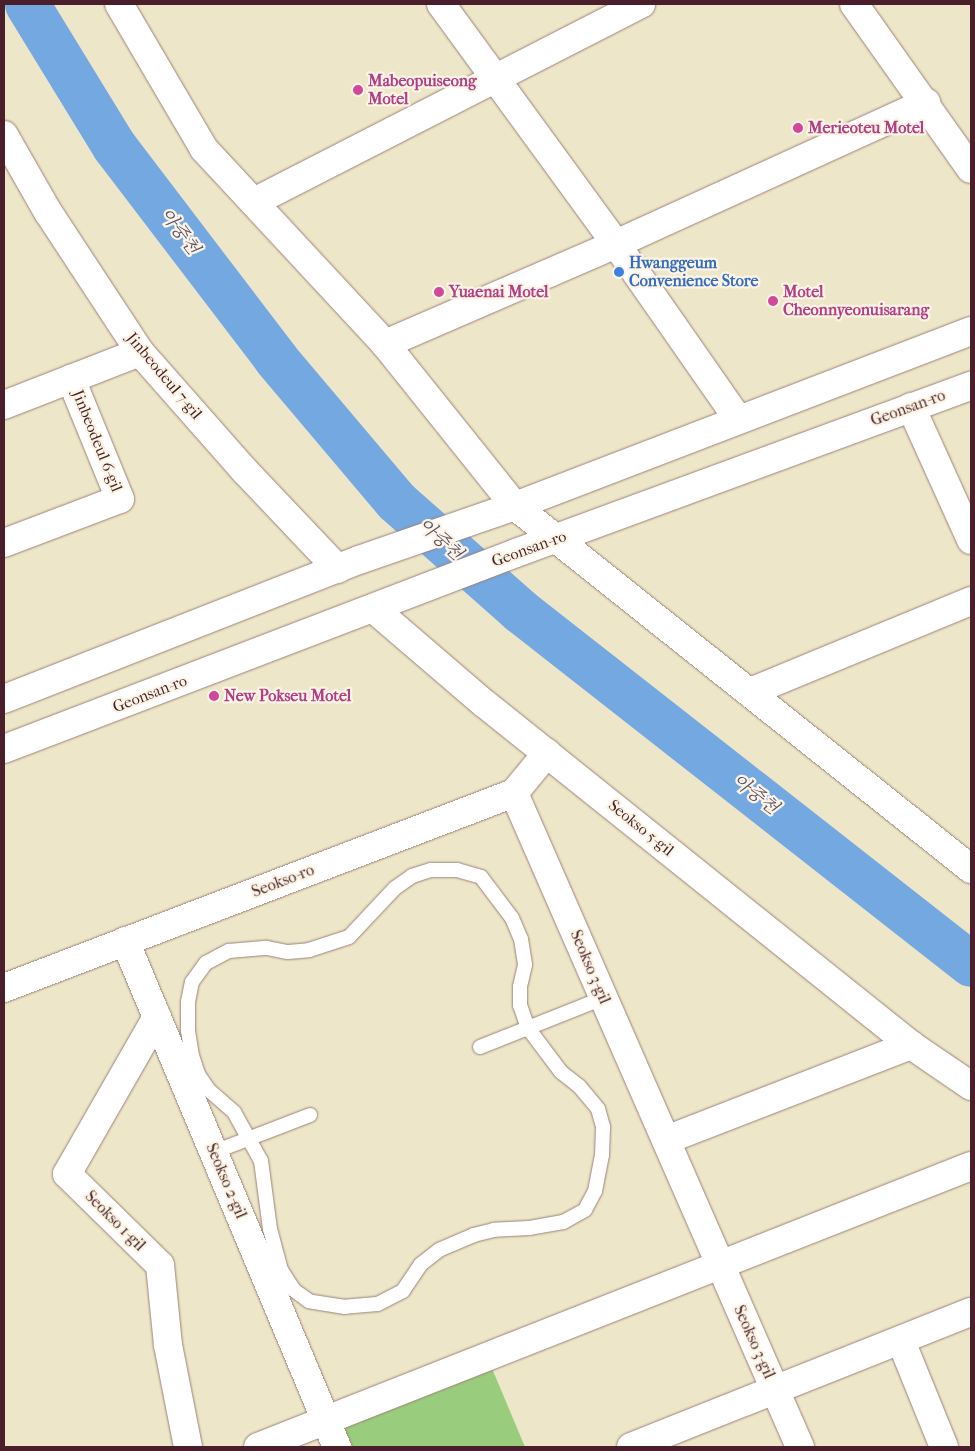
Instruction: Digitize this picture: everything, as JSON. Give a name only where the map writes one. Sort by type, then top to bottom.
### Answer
[{"type":"street","points":[[441,4],[616,244],[738,419]]},
{"type":"street","points":[[254,202],[641,4]]},
{"type":"street","points":[[854,4],[971,169]]},
{"type":"street","points":[[122,5],[204,149],[385,344],[502,510],[556,539],[971,869]]},
{"type":"street","points":[[385,344],[616,244],[926,103]]},
{"type":"street","name":"Jinbeodeul 7-gil","points":[[4,135],[48,212],[140,352],[245,471],[349,564]]},
{"type":"street","points":[[4,699],[349,564],[502,510],[971,331]]},
{"type":"street","name":"Jinbeodeul 6-gil","points":[[4,405],[140,352]]},
{"type":"street","name":"Jinbeodeul 6-gil","points":[[4,543],[120,499],[71,379]]},
{"type":"street","name":"Geonsan-ro","points":[[4,749],[516,553],[971,386]]},
{"type":"street","points":[[911,407],[971,540]]},
{"type":"street","points":[[750,692],[971,601]]},
{"type":"street","name":"Seokso 5-gil","points":[[381,605],[485,704],[911,1045],[971,1086]]},
{"type":"street","name":"Seokso-ro","points":[[4,988],[514,793],[547,753]]},
{"type":"street","name":"Seokso 3-gil","points":[[514,793],[800,1447]]},
{"type":"street","name":"Seokso 2-gil","points":[[125,941],[337,1447]]},
{"type":"street","name":"Seokso 1-gil","points":[[157,1017],[67,1174],[160,1265],[168,1345],[188,1447]]},
{"type":"street","points":[[666,1140],[911,1045]]},
{"type":"street","points":[[258,1447],[971,1166]]},
{"type":"street","name":"Seokso 3-gil","points":[[645,1445],[970,1313]]},
{"type":"street","points":[[900,1341],[944,1447]]},
{"type":"lane","points":[[431,870],[458,870],[481,877],[512,918],[521,939],[525,965],[520,987],[520,1004],[528,1028],[561,1072],[579,1086],[598,1109],[603,1127],[602,1155],[595,1191],[585,1210],[563,1222],[529,1228],[494,1230],[474,1235],[439,1250],[422,1264],[403,1291],[377,1304],[345,1307],[309,1301],[294,1290],[281,1270],[274,1248],[261,1161],[250,1138],[234,1112],[214,1095],[198,1074],[192,1056],[188,1030],[188,1002],[192,982],[206,963],[230,951],[267,948],[288,952],[309,950],[349,937],[395,888],[412,876],[431,870]]},
{"type":"lane","points":[[480,1047],[603,998]]},
{"type":"lane","points":[[214,1152],[310,1114]]},
{"type":"green space","points":[[491,1366],[525,1447],[345,1447],[335,1423]]},
{"type":"waterway","name":"아중천","points":[[27,4],[114,146],[276,359],[396,501],[519,610],[971,964]]},
{"type":"place","name":"Mabeopuiseong Motel","points":[[358,90]]},
{"type":"place","name":"Merieoteu Motel","points":[[798,128]]},
{"type":"place","name":"Hwanggeum Convenience Store","points":[[619,272]]},
{"type":"place","name":"Yuaenai Motel","points":[[439,292]]},
{"type":"place","name":"Motel Cheonnyeonuisarang","points":[[773,301]]},
{"type":"place","name":"New Pokseu Motel","points":[[214,696]]}]
